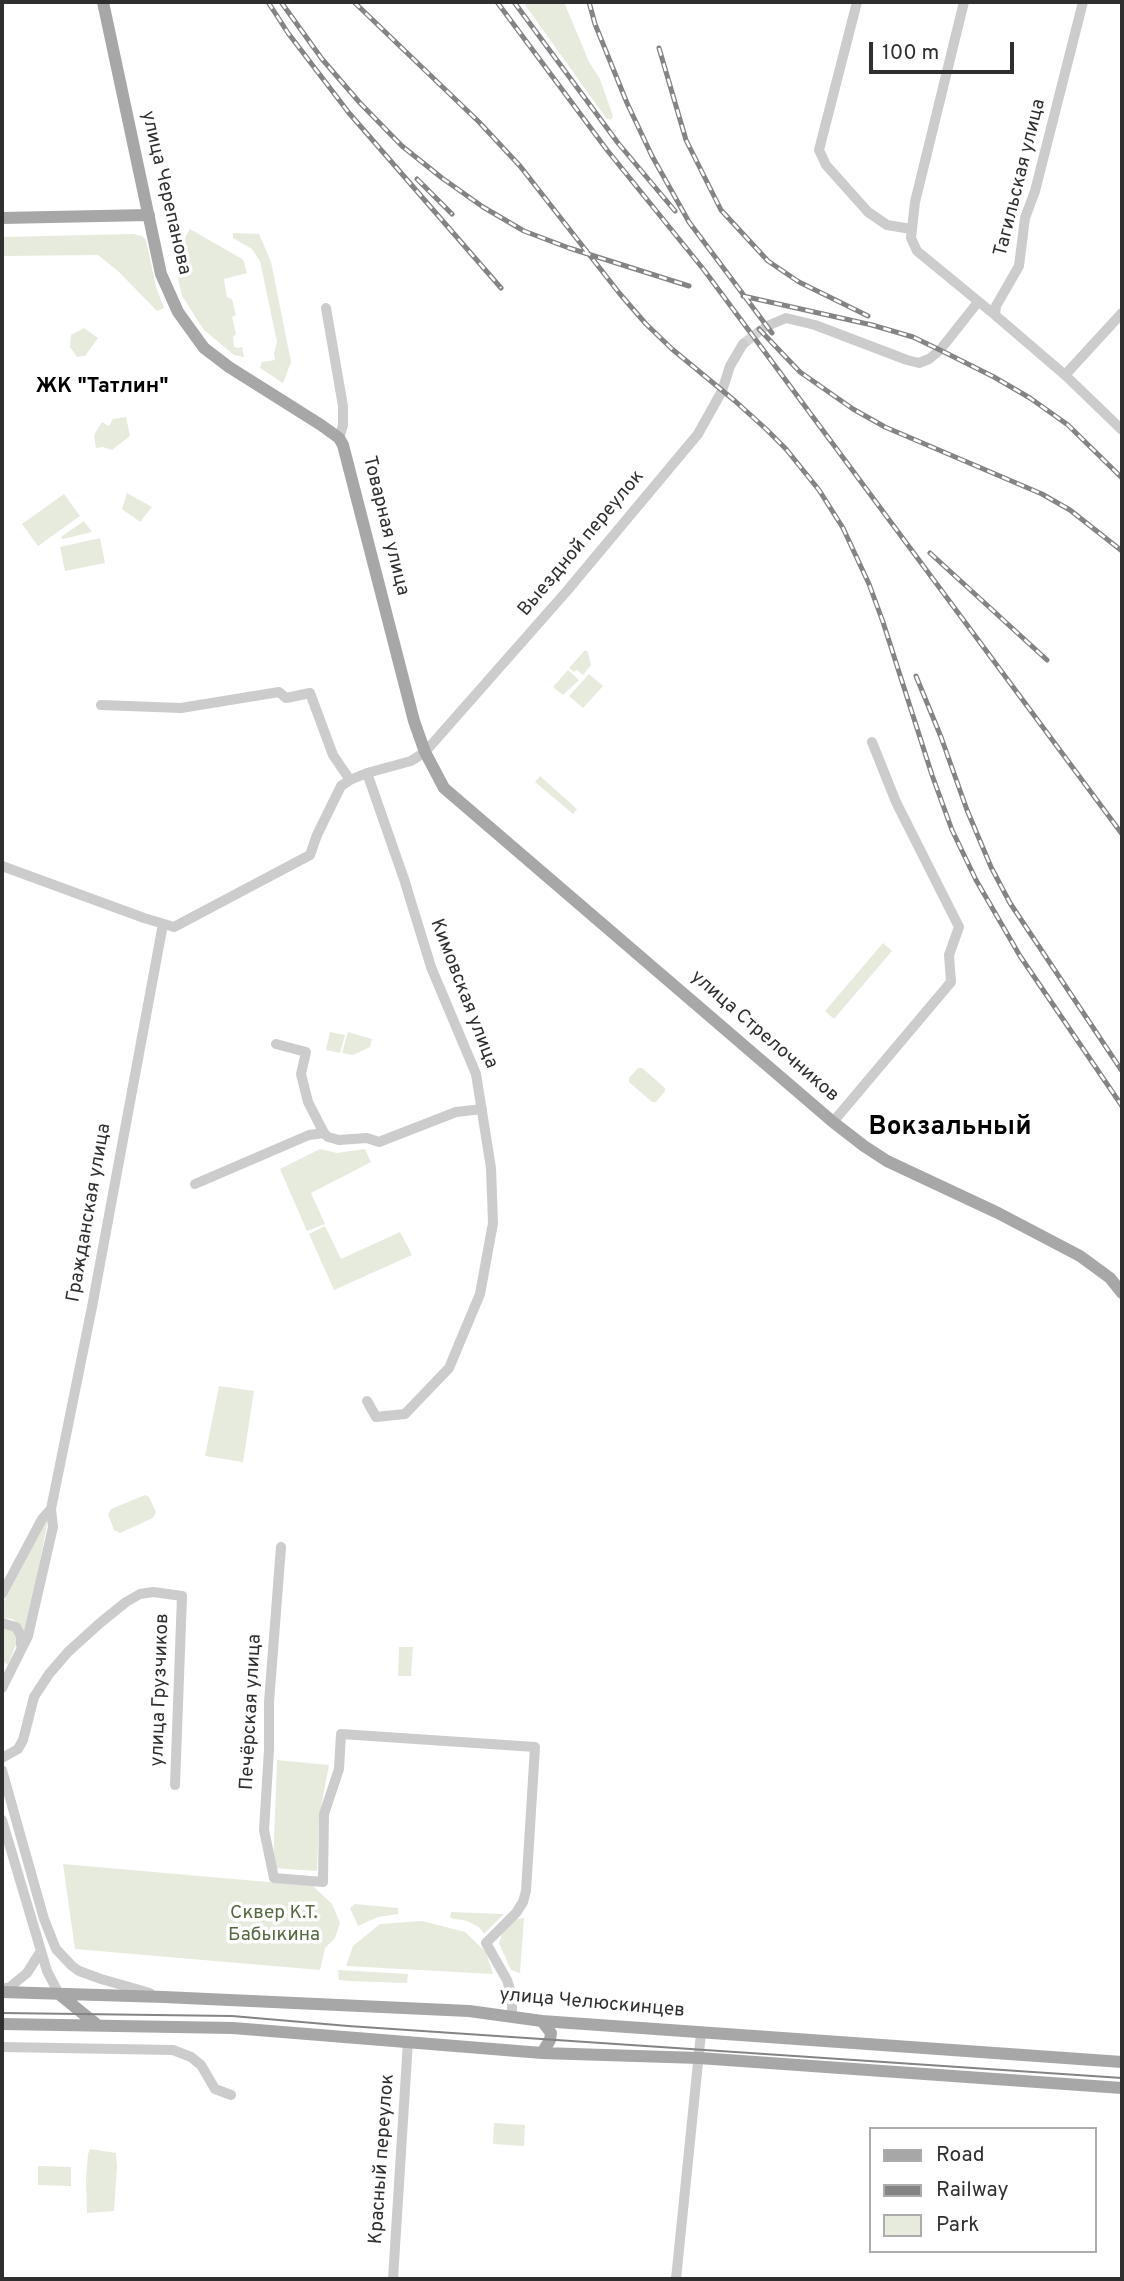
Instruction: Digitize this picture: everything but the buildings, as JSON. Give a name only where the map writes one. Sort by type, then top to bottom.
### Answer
[{"type":"main road","name":"улица Черепанова","points":[[103,2],[162,274],[177,312],[204,348],[229,368],[339,438]]},
{"type":"main road","points":[[2,218],[149,215]]},
{"type":"main road","name":"Товарная улица","points":[[339,438],[349,463],[414,721],[425,752]]},
{"type":"main road","name":"улица Стрелочников","points":[[425,752],[444,788],[458,802],[833,1122],[887,1161],[998,1213],[1080,1256],[1110,1278],[1122,1293]]},
{"type":"main road","name":"улица Челюскинцев","points":[[2,1991],[469,2011],[542,2021],[1122,2062]]},
{"type":"main road","points":[[59,1994],[97,2025]]},
{"type":"main road","points":[[542,2021],[551,2033],[542,2053]]},
{"type":"main road","points":[[2,2024],[233,2028],[542,2053],[699,2058],[1122,2088]]},
{"type":"street","points":[[857,2],[819,150],[826,165],[868,212],[887,225],[911,229]]},
{"type":"street","points":[[964,2],[915,202],[911,238],[917,251],[1065,375],[1122,430]]},
{"type":"street","name":"Тагильская улица","points":[[995,315],[996,306],[1019,265],[1025,218],[1035,191],[1083,2]]},
{"type":"street","points":[[765,327],[786,318],[815,325],[919,363],[940,350],[978,302]]},
{"type":"street","name":"Товарная улица","points":[[326,308],[343,406],[343,425],[339,438]]},
{"type":"street","points":[[1065,375],[1122,313]]},
{"type":"street","name":"Выездной переулок","points":[[425,752],[566,592],[698,434],[722,391],[735,355],[743,344]]},
{"type":"street","points":[[101,705],[181,708],[279,692],[286,698],[310,693],[333,755],[350,779]]},
{"type":"street","points":[[833,1122],[951,982],[949,955],[959,927],[896,802],[872,742]]},
{"type":"street","points":[[2,866],[174,927],[310,855],[337,791],[350,779],[411,761],[425,752]]},
{"type":"street","name":"Кимовская улица","points":[[367,773],[431,967],[476,1074],[491,1168],[493,1223],[480,1294],[449,1368],[405,1414],[376,1417],[367,1401]]},
{"type":"street","name":"Гражданская улица","points":[[2,1688],[28,1636],[53,1527],[51,1509],[90,1318],[163,925]]},
{"type":"street","points":[[276,1044],[306,1052],[301,1074],[307,1102],[328,1137],[339,1140],[367,1138],[379,1142],[445,1115],[482,1109]]},
{"type":"street","points":[[195,1184],[309,1135],[324,1133]]},
{"type":"street","name":"Гражданская улица","points":[[2,1594],[42,1519],[51,1509]]},
{"type":"street","name":"Печёрская улица","points":[[281,1547],[269,1702],[264,1830],[274,1878],[323,1882],[324,1814],[339,1769],[341,1734],[536,1747],[526,1891],[516,1913],[485,1943],[507,1980],[512,1996],[512,2016]]},
{"type":"street","name":"улица Грузчиков","points":[[2,1758],[18,1749],[23,1740],[34,1697],[50,1674],[68,1652],[100,1623],[140,1594],[153,1592],[182,1596],[175,1785]]},
{"type":"street","points":[[2,1623],[16,1627],[21,1636],[22,1650]]},
{"type":"street","points":[[2,1770],[44,1919],[56,1949],[79,1971],[164,1997]]},
{"type":"street","points":[[2,1820],[47,1970],[59,1994]]},
{"type":"street","points":[[2,1991],[27,1973],[41,1951]]},
{"type":"street","points":[[676,2279],[701,2033]]},
{"type":"street","name":"Красный переулок","points":[[393,2279],[408,2041]]},
{"type":"street","points":[[2,2047],[173,2050],[191,2057],[201,2065],[215,2089],[231,2095]]},
{"type":"green space","points":[[523,2],[564,2],[589,62],[600,79],[613,116],[611,120],[606,118]]},
{"type":"green space","points":[[190,229],[244,262],[247,273],[224,279],[227,297],[232,299],[236,315],[232,317],[236,334],[233,337],[234,347],[242,347],[244,357],[234,355],[204,330],[182,296],[170,243],[179,248]]},
{"type":"green space","points":[[233,233],[259,234],[271,262],[291,362],[283,383],[260,368],[262,362],[275,360],[277,342],[260,261],[252,249],[233,238]]},
{"type":"green space","points":[[133,234],[146,240],[156,287],[164,308],[157,311],[119,272],[98,255],[2,256],[2,237]]},
{"type":"green space","points":[[84,328],[98,338],[85,356],[77,357],[70,347],[71,335]]},
{"type":"green space","points":[[126,417],[130,436],[112,450],[96,448],[94,435],[102,422],[109,426],[113,419]]},
{"type":"green space","points":[[127,493],[152,507],[140,522],[122,509]]},
{"type":"green space","points":[[64,494],[80,516],[38,546],[22,524]]},
{"type":"green space","points":[[84,521],[92,532],[63,539],[61,537]]},
{"type":"green space","points":[[100,538],[105,563],[65,571],[60,547]]},
{"type":"green space","points":[[585,650],[591,665],[583,675],[569,668]]},
{"type":"green space","points":[[568,670],[579,680],[563,695],[553,687]]},
{"type":"green space","points":[[589,674],[603,686],[583,708],[569,696]]},
{"type":"green space","points":[[540,776],[577,809],[573,814],[535,782]]},
{"type":"green space","points":[[883,943],[892,951],[834,1019],[825,1011]]},
{"type":"green space","points":[[330,1032],[345,1035],[340,1053],[326,1050]]},
{"type":"green space","points":[[348,1032],[372,1039],[370,1047],[353,1055],[342,1053]]},
{"type":"green space","points":[[638,1068],[642,1068],[665,1088],[656,1102],[652,1102],[629,1082],[629,1078]]},
{"type":"green space","points":[[320,1149],[337,1153],[365,1149],[371,1162],[311,1193],[325,1224],[307,1231],[280,1169]]},
{"type":"green space","points":[[325,1226],[341,1259],[400,1232],[412,1255],[334,1290],[309,1234]]},
{"type":"green space","points":[[219,1386],[254,1391],[243,1462],[205,1456]]},
{"type":"green space","points":[[145,1495],[149,1497],[156,1512],[153,1518],[120,1533],[114,1530],[108,1514],[111,1509]]},
{"type":"green space","points":[[49,1515],[24,1632],[12,1619],[2,1618],[2,1605]]},
{"type":"green space","points":[[2,1627],[11,1629],[16,1634],[17,1642],[8,1665],[2,1661]]},
{"type":"green space","points":[[399,1647],[413,1647],[411,1676],[398,1676]]},
{"type":"green space","points":[[277,1760],[329,1765],[319,1818],[317,1871],[273,1868]]},
{"type":"green space","name":"Сквер К.Т. Бабыкина","points":[[63,1864],[313,1886],[332,1904],[340,1923],[335,1938],[325,1948],[320,1970],[75,1949]]},
{"type":"green space","points":[[355,1904],[398,1908],[398,1914],[378,1917],[358,1926],[350,1908]]},
{"type":"green space","points":[[451,1912],[504,1914],[484,1934],[479,1927],[467,1921],[450,1918]]},
{"type":"green space","points":[[524,1918],[520,1973],[511,1970],[499,1943],[503,1931],[513,1920]]},
{"type":"green space","points":[[422,1921],[465,1932],[486,1952],[493,1974],[346,1966],[353,1946],[380,1924]]},
{"type":"green space","points":[[338,1970],[408,1974],[407,1983],[339,1980]]},
{"type":"green space","points":[[494,2123],[525,2125],[524,2146],[493,2144]]},
{"type":"green space","points":[[90,2149],[116,2153],[114,2211],[87,2213],[86,2181]]},
{"type":"green space","points":[[38,2166],[71,2167],[71,2186],[38,2185]]},
{"type":"tunnel","points":[[743,344],[765,327]]},
{"type":"tram line","points":[[2,2013],[232,2016],[1122,2078]]},
{"type":"railway","points":[[268,2],[288,33],[349,113],[501,288]]},
{"type":"railway","points":[[281,2],[322,59],[402,146],[483,207],[524,231],[689,286]]},
{"type":"railway","points":[[354,2],[479,122],[520,166],[646,324],[766,429],[819,490],[843,528],[869,584],[932,775],[952,830],[976,880],[1020,956],[1122,1106]]},
{"type":"railway","points":[[497,2],[607,150],[704,270],[1122,834]]},
{"type":"railway","points":[[514,2],[618,143],[675,211]]},
{"type":"railway","points":[[589,2],[595,24],[627,103],[652,156],[689,222],[772,333]]},
{"type":"railway","points":[[659,48],[686,140],[721,210],[768,261],[799,282],[868,316]]},
{"type":"railway","points":[[417,179],[452,214]]},
{"type":"railway","points":[[743,296],[913,337],[1030,398],[1068,425],[1122,478]]},
{"type":"railway","points":[[759,329],[800,372],[853,409],[885,427],[1042,494],[1070,510],[1122,551]]},
{"type":"railway","points":[[930,553],[1047,660]]},
{"type":"railway","points":[[916,676],[991,867],[1010,903],[1122,1071]]},
{"type":"district","name":"ЖК \"Татлин\"","points":[[102,388]]},
{"type":"district","name":"Вокзальный","points":[[950,1129]]}]
